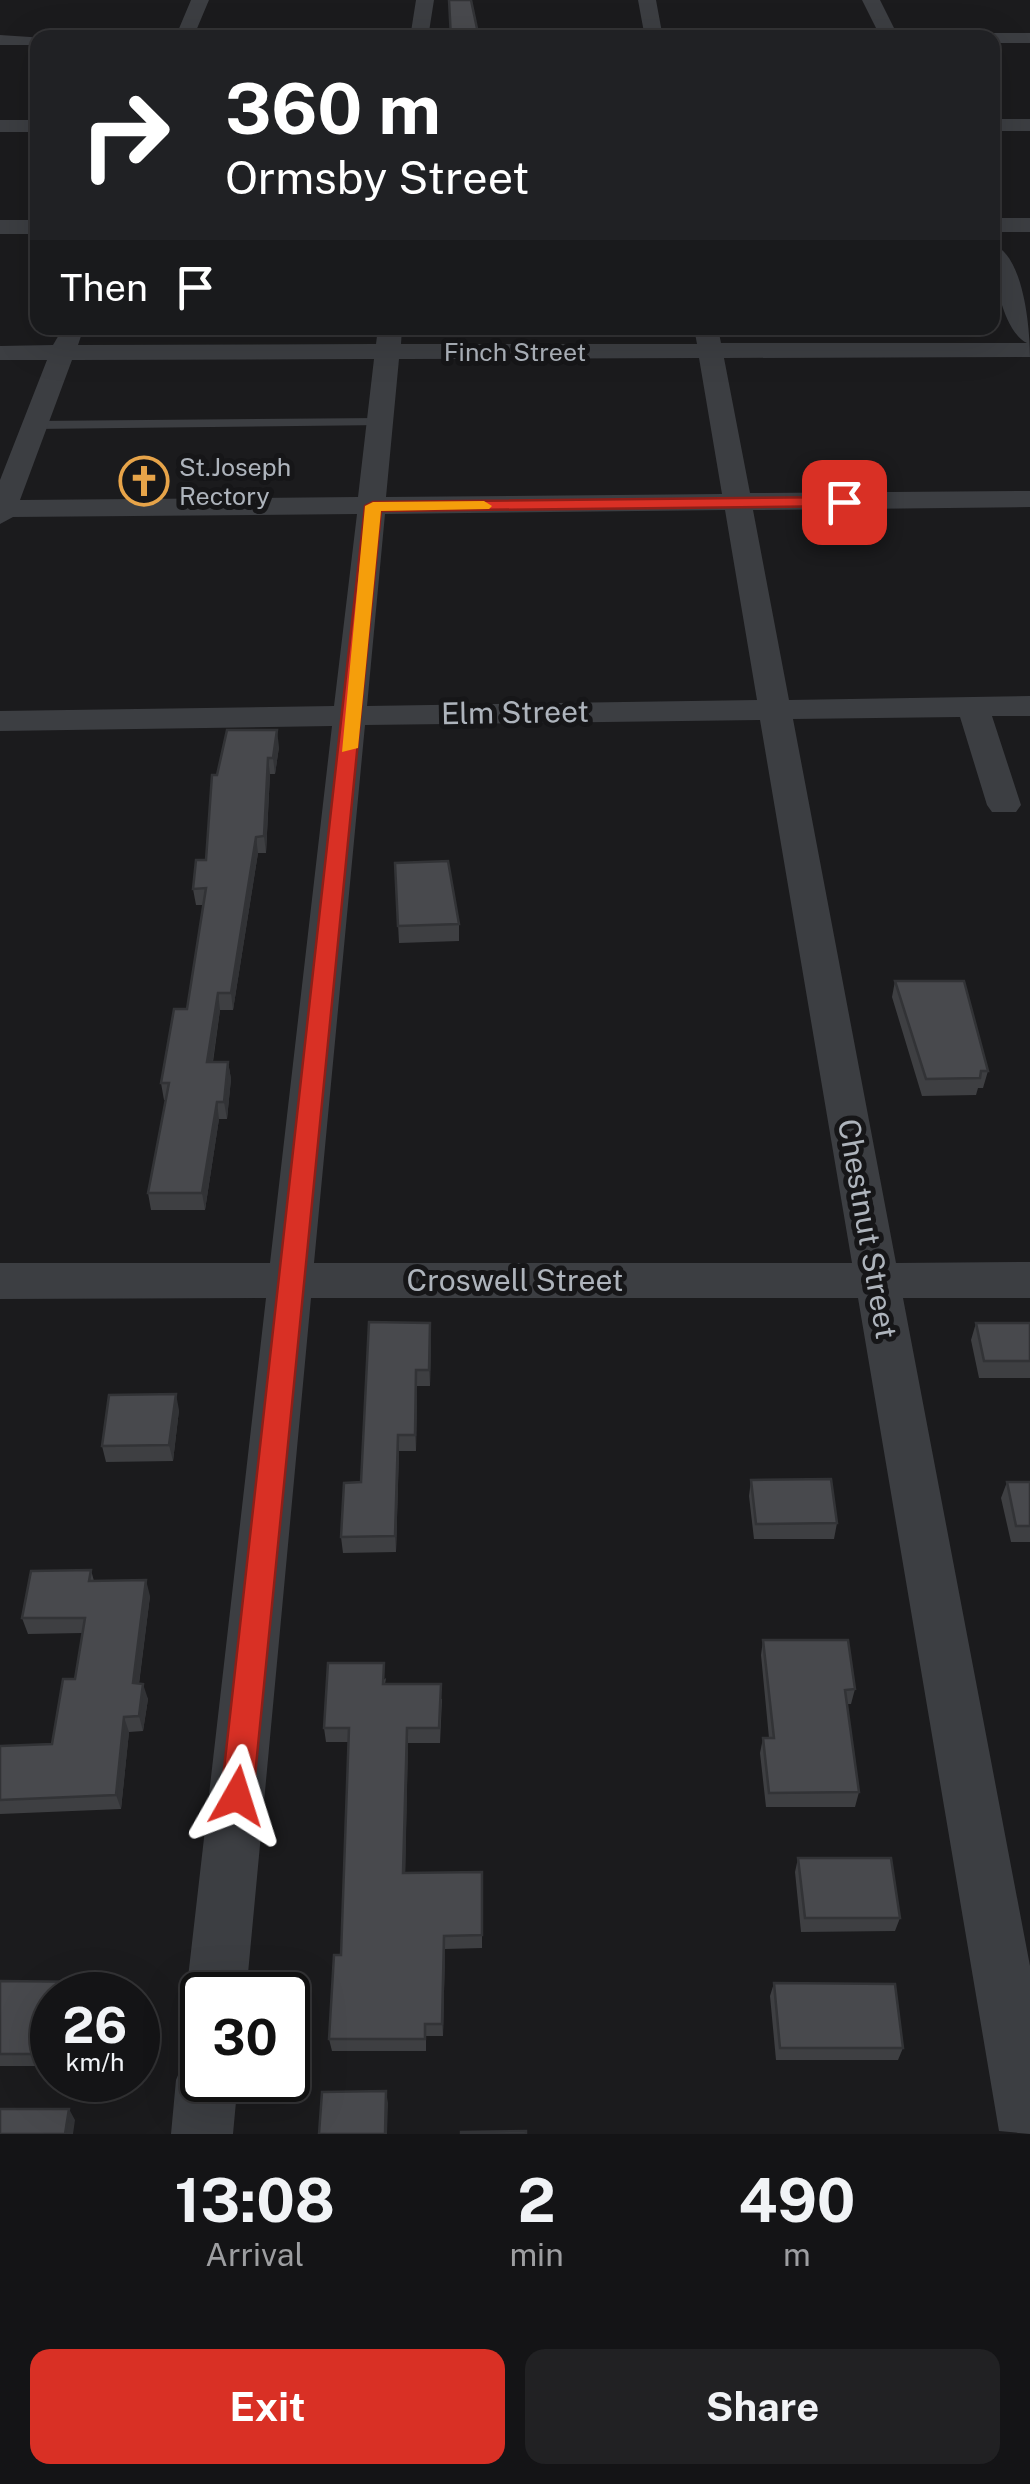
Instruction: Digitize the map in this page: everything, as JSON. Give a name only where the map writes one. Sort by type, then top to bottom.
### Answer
[{"type":"street","points":[[187,30],[200,0]]},
{"type":"street","points":[[420,30],[425,0]]},
{"type":"street","points":[[646,0],[652,30]]},
{"type":"street","points":[[871,0],[886,30]]},
{"type":"street","points":[[1000,38],[1030,38]]},
{"type":"street","points":[[0,40],[30,40]]},
{"type":"street","points":[[1000,125],[1030,124]]},
{"type":"street","points":[[0,126],[30,126]]},
{"type":"street","points":[[1000,225],[1030,225]]},
{"type":"street","points":[[0,227],[30,227]]},
{"type":"street","points":[[1000,269],[1030,336]]},
{"type":"street","name":"Finch Street","points":[[0,353],[67,340],[708,339],[1030,350]]},
{"type":"street","name":"Chestnut Street","points":[[708,339],[736,504],[778,710],[875,1280],[1030,2131]]},
{"type":"street","points":[[67,340],[1,511],[1030,499]]},
{"type":"street","points":[[218,1972],[390,340]]},
{"type":"street","name":"Elm Street","points":[[0,721],[1030,706]]},
{"type":"street","points":[[973,707],[1004,806]]},
{"type":"street","name":"Croswell Street","points":[[0,1281],[1030,1280]]},
{"type":"street","points":[[202,2134],[205,2102]]},
{"type":"lane","points":[[34,426],[380,422]]},
{"type":"building","points":[[449,0],[471,0],[477,30],[451,30]]},
{"type":"building","points":[[227,730],[277,730],[273,758],[268,758],[264,836],[256,837],[231,993],[218,993],[207,1062],[228,1062],[224,1102],[217,1102],[202,1193],[148,1193],[169,1083],[161,1083],[174,1009],[187,1009],[206,888],[193,889],[196,860],[206,860],[212,775],[217,775]]},
{"type":"building","points":[[448,861],[459,924],[398,926],[395,863]]},
{"type":"building","points":[[895,981],[964,981],[988,1071],[981,1071],[980,1078],[926,1079]]},
{"type":"building","points":[[369,1322],[430,1323],[429,1370],[416,1370],[415,1435],[398,1435],[395,1536],[341,1537],[344,1483],[361,1482]]},
{"type":"building","points":[[976,1323],[1030,1323],[1030,1361],[984,1361]]},
{"type":"building","points":[[176,1394],[169,1445],[102,1446],[109,1395]]},
{"type":"building","points":[[831,1479],[837,1523],[756,1524],[751,1480]]},
{"type":"building","points":[[1007,1482],[1030,1482],[1030,1526],[1016,1526]]},
{"type":"building","points":[[91,1570],[89,1581],[146,1580],[133,1683],[143,1684],[139,1716],[124,1717],[116,1795],[0,1800],[0,1746],[52,1744],[63,1679],[75,1679],[85,1618],[22,1618],[31,1571]]},
{"type":"building","points":[[763,1640],[848,1640],[855,1689],[845,1690],[859,1792],[769,1793],[763,1738],[774,1738]]},
{"type":"building","points":[[328,1663],[384,1663],[383,1684],[441,1684],[439,1728],[407,1728],[403,1873],[482,1872],[482,1935],[444,1936],[442,2024],[425,2024],[425,2039],[329,2039],[334,1955],[341,1955],[349,1728],[324,1728]]},
{"type":"building","points":[[798,1858],[891,1858],[900,1918],[805,1918]]},
{"type":"building","points":[[0,1981],[30,1981],[30,2054],[0,2054]]},
{"type":"building","points":[[774,1983],[895,1984],[903,2048],[780,2048]]},
{"type":"building","points":[[386,2091],[385,2134],[319,2134],[322,2092]]},
{"type":"building","points":[[0,2109],[69,2109],[65,2134],[0,2134]]},
{"type":"building","points":[[461,2132],[526,2134],[461,2134]]},
{"type":"slow traffic","points":[[349,748],[373,506],[484,506]]},
{"type":"place","name":"St.Joseph Rectory","points":[[144,481]]},
{"type":"route","points":[[237,1796],[373,506],[844,502]]}]
